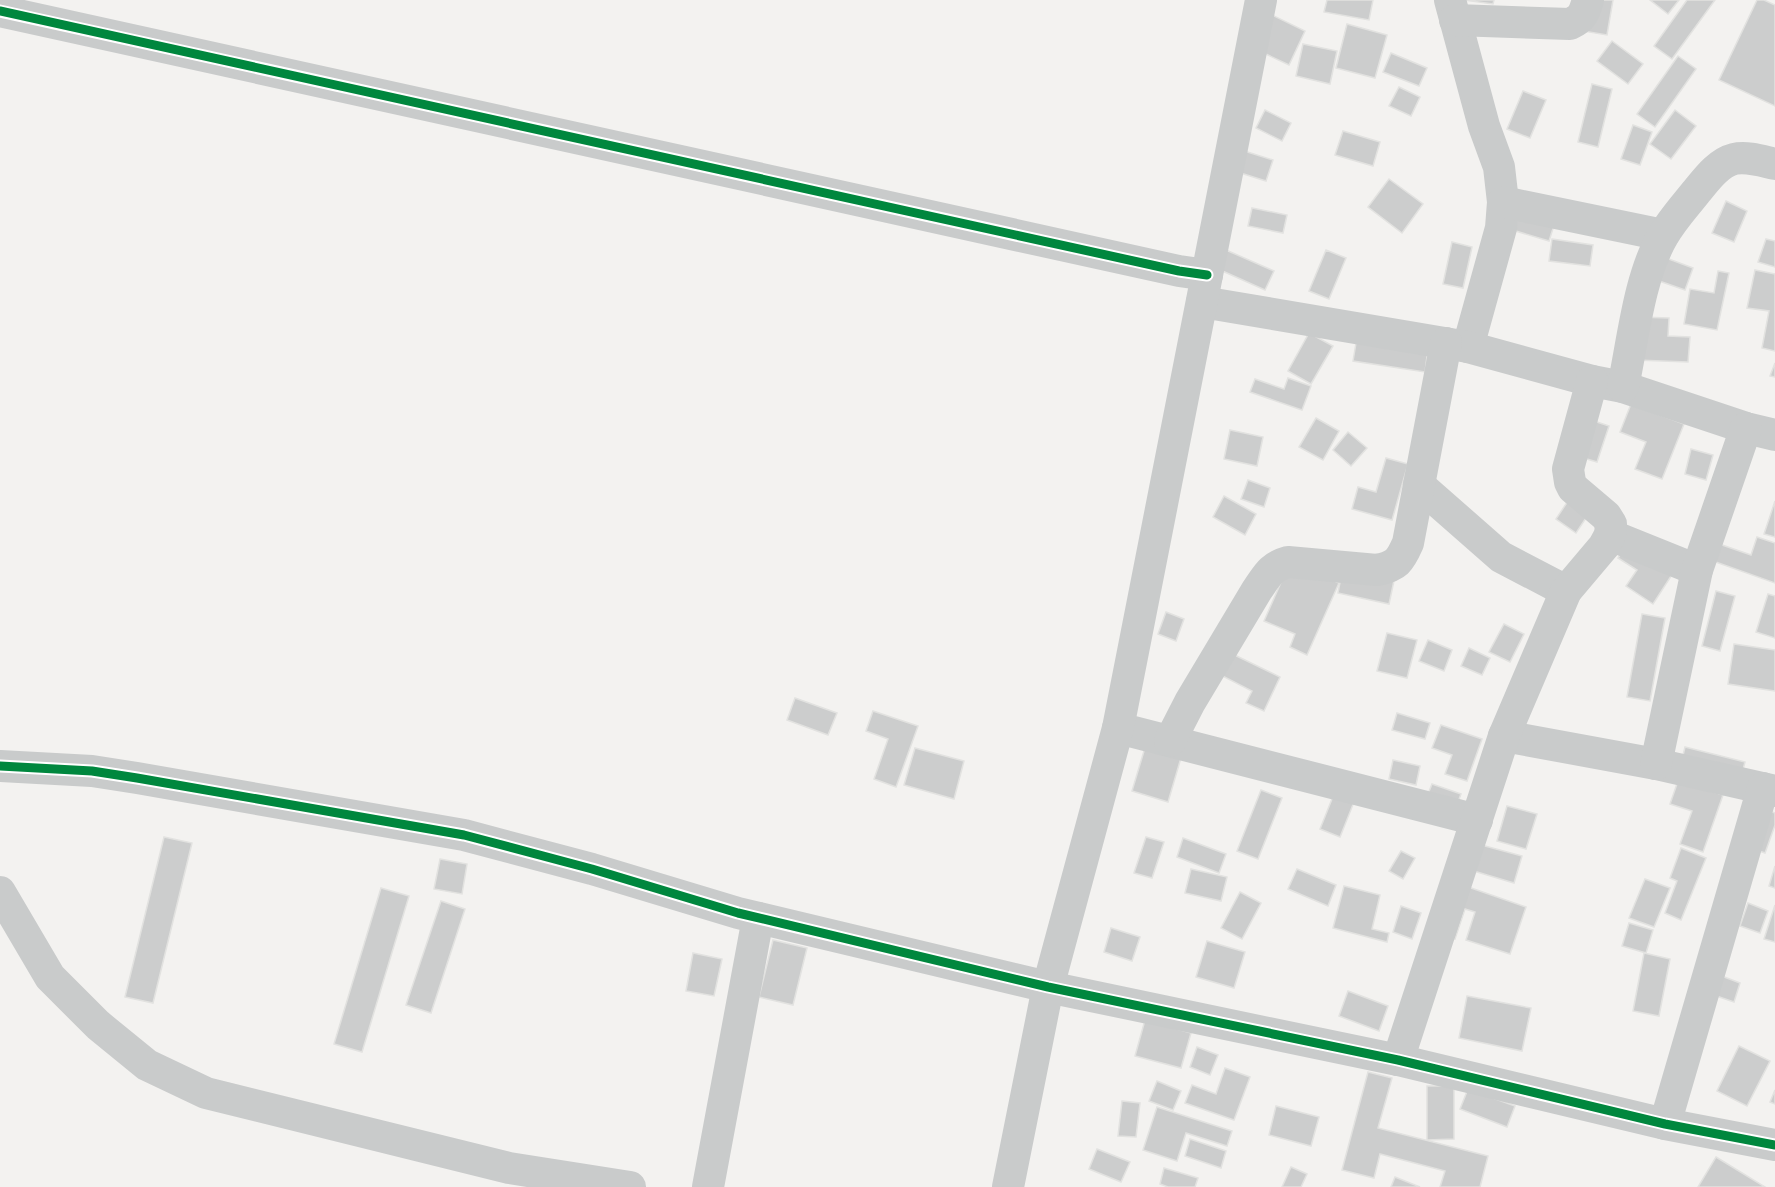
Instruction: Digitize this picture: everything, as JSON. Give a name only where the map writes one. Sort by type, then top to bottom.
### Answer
[{"type":"street","points":[[1006,1186],[1048,987],[1118,728],[1261,0]]},
{"type":"street","points":[[1170,741],[1190,702],[1268,574],[1277,565],[1288,562],[1377,570],[1391,567],[1401,558],[1408,543],[1419,485],[1457,345],[1501,228],[1503,202],[1499,167],[1484,126],[1452,10],[1570,24],[1579,20],[1588,0]]},
{"type":"street","points":[[0,11],[1156,266],[1204,288],[1457,345],[1623,387],[1761,431],[1697,570],[1656,764]]},
{"type":"street","points":[[1623,387],[1645,279],[1663,235],[1710,176],[1721,166],[1732,160],[1745,158],[1775,164]]},
{"type":"street","points":[[1503,202],[1663,235]]},
{"type":"street","points":[[1398,1060],[1504,736],[1566,591],[1604,546],[1610,535],[1611,524],[1606,516],[1573,488],[1568,476],[1592,381]]},
{"type":"street","points":[[1419,485],[1501,557],[1566,591]]},
{"type":"street","points":[[1610,535],[1697,570]]},
{"type":"street","points":[[1118,728],[1477,820]]},
{"type":"street","points":[[1504,736],[1656,764],[1769,790],[1665,1124]]},
{"type":"street","points":[[0,766],[92,771],[464,835],[531,851],[758,918],[1048,987],[1398,1060],[1665,1124],[1775,1145]]},
{"type":"street","points":[[0,892],[50,977],[98,1025],[147,1065],[206,1093],[509,1168],[630,1187]]},
{"type":"street","points":[[708,1187],[758,918]]},
{"type":"building","points":[[1327,0],[1373,0],[1369,20],[1324,12]]},
{"type":"building","points":[[1464,0],[1494,0],[1493,4]]},
{"type":"building","points":[[1576,0],[1613,0],[1607,35],[1571,29]]},
{"type":"building","points":[[1650,0],[1679,0],[1668,14]]},
{"type":"building","points":[[1687,0],[1715,0],[1672,59],[1654,46]]},
{"type":"building","points":[[1757,0],[1764,0],[1775,5],[1775,106],[1719,80]]},
{"type":"building","points":[[1268,13],[1305,31],[1289,65],[1251,47]]},
{"type":"building","points":[[1347,24],[1387,35],[1375,78],[1336,68]]},
{"type":"building","points":[[1612,41],[1643,64],[1628,84],[1597,61]]},
{"type":"building","points":[[1303,44],[1337,51],[1330,84],[1296,76]]},
{"type":"building","points":[[1391,53],[1427,68],[1419,86],[1383,72]]},
{"type":"building","points":[[1678,56],[1696,69],[1655,127],[1637,114]]},
{"type":"building","points":[[1592,84],[1612,89],[1598,147],[1578,142]]},
{"type":"building","points":[[1399,87],[1420,97],[1411,116],[1389,106]]},
{"type":"building","points":[[1523,91],[1546,100],[1530,138],[1507,129]]},
{"type":"building","points":[[1265,110],[1291,123],[1282,141],[1256,128]]},
{"type":"building","points":[[1675,110],[1696,126],[1671,159],[1650,144]]},
{"type":"building","points":[[1633,125],[1652,132],[1640,165],[1621,159]]},
{"type":"building","points":[[1343,131],[1380,142],[1373,166],[1335,155]]},
{"type":"building","points":[[1238,149],[1273,160],[1266,181],[1231,170]]},
{"type":"building","points":[[1389,179],[1423,204],[1402,233],[1368,207]]},
{"type":"building","points":[[1507,201],[1557,216],[1549,241],[1499,226]]},
{"type":"building","points":[[1726,201],[1747,211],[1734,242],[1712,233]]},
{"type":"building","points":[[1252,208],[1287,215],[1283,233],[1248,226]]},
{"type":"building","points":[[1552,239],[1593,245],[1590,266],[1549,261]]},
{"type":"building","points":[[1766,239],[1775,241],[1775,267],[1758,262]]},
{"type":"building","points":[[1452,242],[1472,247],[1463,288],[1443,284]]},
{"type":"building","points":[[1226,250],[1274,271],[1265,290],[1218,269]]},
{"type":"building","points":[[1326,250],[1346,258],[1329,299],[1309,291]]},
{"type":"building","points":[[1650,252],[1693,268],[1685,290],[1642,275]]},
{"type":"building","points":[[1755,270],[1775,274],[1775,351],[1762,348],[1769,311],[1747,308]]},
{"type":"building","points":[[1718,271],[1729,273],[1717,330],[1684,324],[1690,289],[1714,293]]},
{"type":"building","points":[[1638,317],[1669,318],[1668,336],[1690,337],[1688,362],[1636,360]]},
{"type":"building","points":[[1309,333],[1333,346],[1311,384],[1288,371]]},
{"type":"building","points":[[1357,337],[1428,348],[1425,372],[1353,361]]},
{"type":"building","points":[[1775,363],[1775,377],[1770,376]]},
{"type":"building","points":[[1288,378],[1311,386],[1302,410],[1250,392],[1255,379],[1284,389]]},
{"type":"building","points":[[1631,404],[1684,424],[1662,479],[1635,469],[1646,442],[1620,432]]},
{"type":"building","points":[[1579,416],[1609,426],[1597,462],[1567,453]]},
{"type":"building","points":[[1316,418],[1339,431],[1323,460],[1299,447]]},
{"type":"building","points":[[1230,430],[1263,437],[1257,466],[1224,459]]},
{"type":"building","points":[[1348,432],[1367,448],[1351,466],[1333,450]]},
{"type":"building","points":[[1691,449],[1713,455],[1706,480],[1685,474]]},
{"type":"building","points":[[1386,458],[1408,464],[1392,520],[1352,509],[1358,487],[1376,492]]},
{"type":"building","points":[[1248,480],[1270,488],[1264,507],[1241,499]]},
{"type":"building","points":[[1224,496],[1256,514],[1245,535],[1213,517]]},
{"type":"building","points":[[1570,498],[1590,512],[1576,533],[1556,519]]},
{"type":"building","points":[[1775,501],[1775,537],[1764,534]]},
{"type":"building","points":[[1632,537],[1677,567],[1653,604],[1626,586],[1637,570],[1618,558]]},
{"type":"building","points":[[1757,537],[1775,543],[1775,583],[1696,555],[1702,538],[1751,555]]},
{"type":"building","points":[[1290,562],[1339,583],[1307,655],[1290,647],[1295,634],[1264,621]]},
{"type":"building","points":[[1343,566],[1395,576],[1389,604],[1338,593]]},
{"type":"building","points":[[1716,591],[1735,596],[1720,651],[1702,646]]},
{"type":"building","points":[[1768,594],[1775,596],[1775,638],[1756,632]]},
{"type":"building","points":[[1166,612],[1184,619],[1176,641],[1158,634]]},
{"type":"building","points":[[1642,614],[1665,618],[1650,701],[1627,697]]},
{"type":"building","points":[[1504,624],[1524,634],[1510,662],[1489,652]]},
{"type":"building","points":[[1387,633],[1417,640],[1407,678],[1377,671]]},
{"type":"building","points":[[1428,640],[1452,650],[1444,671],[1419,661]]},
{"type":"building","points":[[1734,644],[1775,650],[1775,691],[1728,684]]},
{"type":"building","points":[[1216,646],[1280,677],[1264,711],[1246,703],[1252,691],[1205,667]]},
{"type":"building","points":[[1469,648],[1490,658],[1482,675],[1461,666]]},
{"type":"building","points":[[795,698],[837,713],[828,735],[787,720]]},
{"type":"building","points":[[873,711],[918,726],[896,787],[874,779],[888,739],[866,731]]},
{"type":"building","points":[[1397,713],[1430,723],[1425,739],[1392,730]]},
{"type":"building","points":[[1441,725],[1482,739],[1467,781],[1445,774],[1452,755],[1432,748]]},
{"type":"building","points":[[1147,741],[1183,751],[1168,802],[1132,791]]},
{"type":"building","points":[[1685,747],[1745,762],[1738,788],[1679,772]]},
{"type":"building","points":[[915,748],[964,761],[954,799],[904,785]]},
{"type":"building","points":[[1393,760],[1420,766],[1416,785],[1389,779]]},
{"type":"building","points":[[1678,781],[1723,795],[1703,852],[1680,844],[1692,811],[1670,804]]},
{"type":"building","points":[[1432,784],[1461,794],[1453,815],[1424,804]]},
{"type":"building","points":[[1261,790],[1282,798],[1258,859],[1237,851]]},
{"type":"building","points":[[1334,794],[1354,802],[1340,837],[1320,829]]},
{"type":"building","points":[[1507,806],[1537,814],[1526,849],[1497,841]]},
{"type":"building","points":[[1758,807],[1775,813],[1775,825],[1765,853],[1745,846]]},
{"type":"building","points":[[164,837],[192,843],[153,1003],[125,997]]},
{"type":"building","points":[[1146,837],[1164,842],[1152,878],[1134,873]]},
{"type":"building","points":[[1183,838],[1226,854],[1219,873],[1177,857]]},
{"type":"building","points":[[1474,843],[1522,856],[1514,883],[1467,869]]},
{"type":"building","points":[[1681,848],[1706,858],[1681,920],[1665,913],[1677,881],[1670,878]]},
{"type":"building","points":[[1401,851],[1415,858],[1403,879],[1389,871]]},
{"type":"building","points":[[440,859],[467,864],[462,894],[434,889]]},
{"type":"building","points":[[1775,866],[1775,888],[1769,886]]},
{"type":"building","points":[[1191,869],[1227,877],[1221,901],[1185,893]]},
{"type":"building","points":[[1297,869],[1336,885],[1328,906],[1288,889]]},
{"type":"building","points":[[1645,879],[1670,888],[1654,927],[1629,918]]},
{"type":"building","points":[[1451,881],[1526,907],[1510,954],[1466,940],[1475,912],[1465,909],[1455,939],[1434,932]]},
{"type":"building","points":[[1344,886],[1380,895],[1372,929],[1389,933],[1387,942],[1333,928]]},
{"type":"building","points":[[381,888],[409,896],[362,1052],[334,1044]]},
{"type":"building","points":[[1240,892],[1261,903],[1242,939],[1221,928]]},
{"type":"building","points":[[441,901],[465,909],[431,1013],[406,1005]]},
{"type":"building","points":[[1748,903],[1768,911],[1760,933],[1740,926]]},
{"type":"building","points":[[1775,905],[1775,942],[1764,939]]},
{"type":"building","points":[[1401,906],[1421,913],[1412,939],[1393,932]]},
{"type":"building","points":[[1629,923],[1653,930],[1646,953],[1622,946]]},
{"type":"building","points":[[1111,928],[1140,937],[1132,961],[1104,952]]},
{"type":"building","points":[[773,940],[807,948],[793,1005],[759,997]]},
{"type":"building","points":[[1207,941],[1245,952],[1234,988],[1196,977]]},
{"type":"building","points":[[693,953],[722,959],[714,996],[686,991]]},
{"type":"building","points":[[1644,953],[1670,959],[1659,1016],[1633,1011]]},
{"type":"building","points":[[1706,970],[1740,983],[1734,1002],[1699,990]]},
{"type":"building","points":[[1348,991],[1388,1006],[1379,1031],[1339,1016]]},
{"type":"building","points":[[1467,996],[1531,1008],[1522,1051],[1459,1038]]},
{"type":"building","points":[[1145,1020],[1191,1033],[1181,1068],[1135,1056]]},
{"type":"building","points":[[1739,1046],[1770,1061],[1747,1106],[1717,1091]]},
{"type":"building","points":[[1197,1047],[1218,1055],[1210,1075],[1190,1067]]},
{"type":"building","points":[[1225,1068],[1250,1077],[1234,1120],[1185,1103],[1192,1085],[1216,1094]]},
{"type":"building","points":[[1368,1072],[1392,1078],[1378,1128],[1488,1156],[1480,1187],[1440,1187],[1445,1171],[1380,1154],[1374,1178],[1342,1170]]},
{"type":"building","points":[[1157,1081],[1181,1091],[1173,1110],[1149,1101]]},
{"type":"building","points":[[1427,1086],[1454,1086],[1454,1139],[1427,1140]]},
{"type":"building","points":[[1468,1089],[1515,1106],[1507,1127],[1460,1109]]},
{"type":"building","points":[[1775,1090],[1775,1104],[1770,1102]]},
{"type":"building","points":[[1122,1101],[1140,1103],[1136,1137],[1118,1136]]},
{"type":"building","points":[[1276,1106],[1319,1117],[1311,1146],[1269,1135]]},
{"type":"building","points":[[1157,1107],[1232,1131],[1227,1146],[1186,1133],[1177,1161],[1143,1150]]},
{"type":"building","points":[[1190,1139],[1226,1151],[1221,1168],[1185,1156]]},
{"type":"building","points":[[1097,1149],[1130,1162],[1121,1182],[1089,1169]]},
{"type":"building","points":[[1716,1157],[1765,1187],[1698,1187]]},
{"type":"building","points":[[1291,1167],[1307,1174],[1301,1187],[1282,1187]]},
{"type":"building","points":[[1164,1168],[1198,1178],[1195,1187],[1168,1187],[1160,1184]]},
{"type":"building","points":[[1395,1177],[1420,1187],[1391,1187]]},
{"type":"cycle path","points":[[0,11],[1179,271],[1207,275]]},
{"type":"cycle path","points":[[0,766],[92,771],[464,835],[592,869],[738,913],[1048,987],[1398,1060],[1665,1124],[1775,1145]]}]
